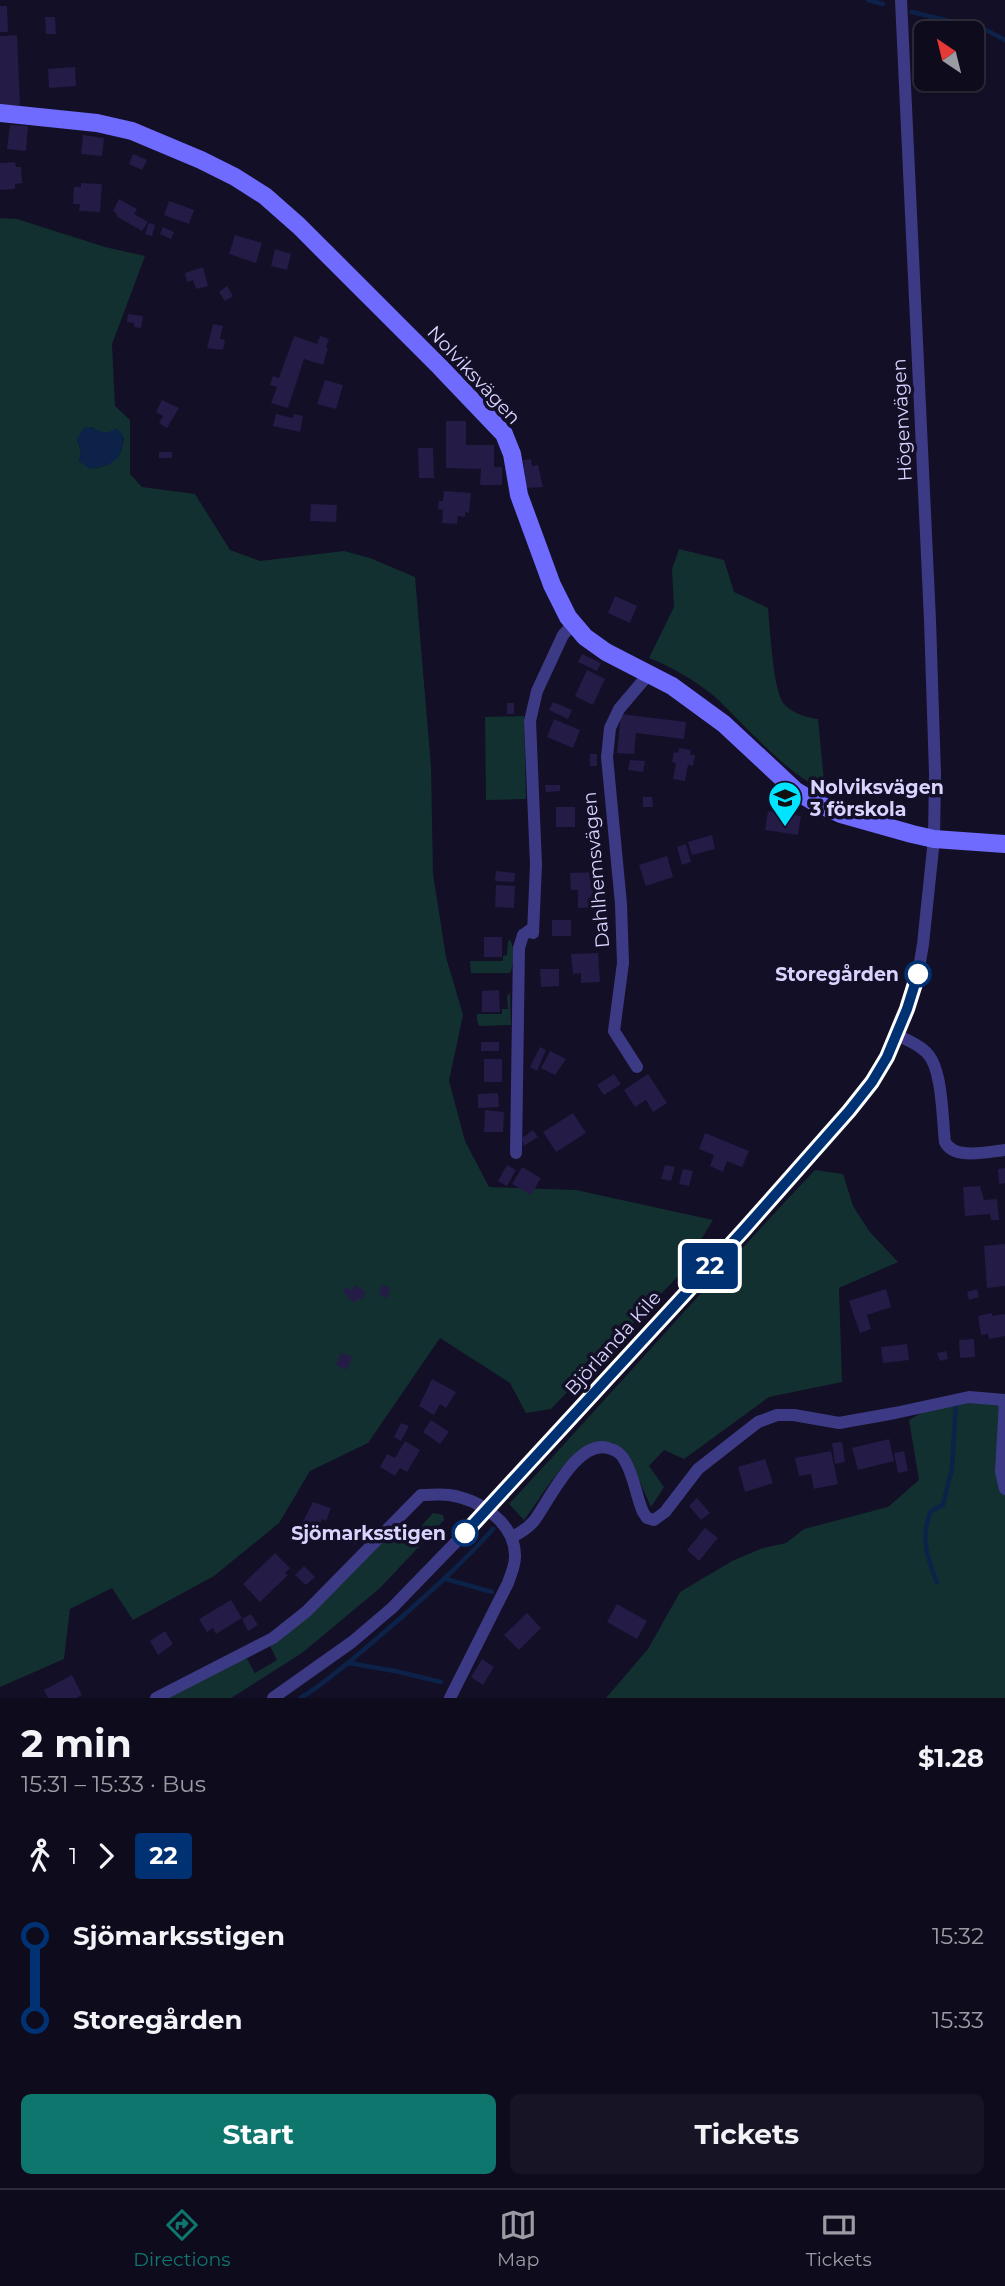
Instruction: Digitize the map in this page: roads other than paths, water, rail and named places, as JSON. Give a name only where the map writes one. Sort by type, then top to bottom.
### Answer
[{"type":"street","name":"Högenvägen","points":[[901,0],[930,620],[935,774],[934,839]]},
{"type":"street","name":"Nolviksvägen","points":[[0,113],[97,123],[132,131],[201,160],[265,196],[448,374],[504,434],[512,454],[519,495],[556,594],[573,624],[585,637],[606,652],[672,686],[724,724],[796,791],[817,803],[841,814],[934,839],[1005,844]]},
{"type":"street","points":[[516,1153],[519,948],[523,935],[533,931],[536,865],[530,721],[537,691],[563,635],[573,624]]},
{"type":"street","name":"Dahlhemsvägen","points":[[636,1067],[614,1031],[623,963],[621,904],[607,757],[610,728],[619,709],[648,675]]},
{"type":"street","name":"Björlanda Kile","points":[[273,1698],[352,1642],[392,1608],[488,1509],[743,1231],[872,1082],[897,1035],[918,974],[934,839]]},
{"type":"street","points":[[897,1035],[926,1052],[934,1066],[944,1142],[948,1148],[954,1152],[967,1153],[1005,1150]]},
{"type":"street","points":[[512,1537],[533,1521],[582,1454],[601,1447],[618,1452],[625,1460],[643,1512],[647,1518],[654,1520],[665,1512],[698,1469],[758,1422],[777,1415],[794,1415],[839,1423],[969,1397],[1005,1400],[1001,1472],[1005,1489]]},
{"type":"street","points":[[156,1698],[273,1638],[307,1611],[421,1495],[450,1495],[488,1509],[512,1537],[515,1554],[514,1567],[493,1615],[450,1698]]},
{"type":"water","points":[[84,427],[104,432],[116,428],[122,434],[123,441],[119,457],[108,465],[90,469],[79,461],[81,452],[77,439]]},
{"type":"waterway","points":[[868,0],[883,4]]},
{"type":"waterway","points":[[912,12],[986,30],[1005,40]]},
{"type":"waterway","points":[[937,1582],[925,1538],[931,1511],[943,1505],[952,1468],[956,1404]]},
{"type":"waterway","points":[[301,1698],[395,1623],[458,1566],[493,1529]]},
{"type":"waterway","points":[[446,1579],[492,1592]]},
{"type":"waterway","points":[[349,1663],[441,1682]]},
{"type":"place","name":"Nolviksvägen 3 förskola","points":[[785,828]]},
{"type":"place","name":"Storegården","points":[[918,974]]},
{"type":"place","name":"Sjömarksstigen","points":[[465,1533]]}]
